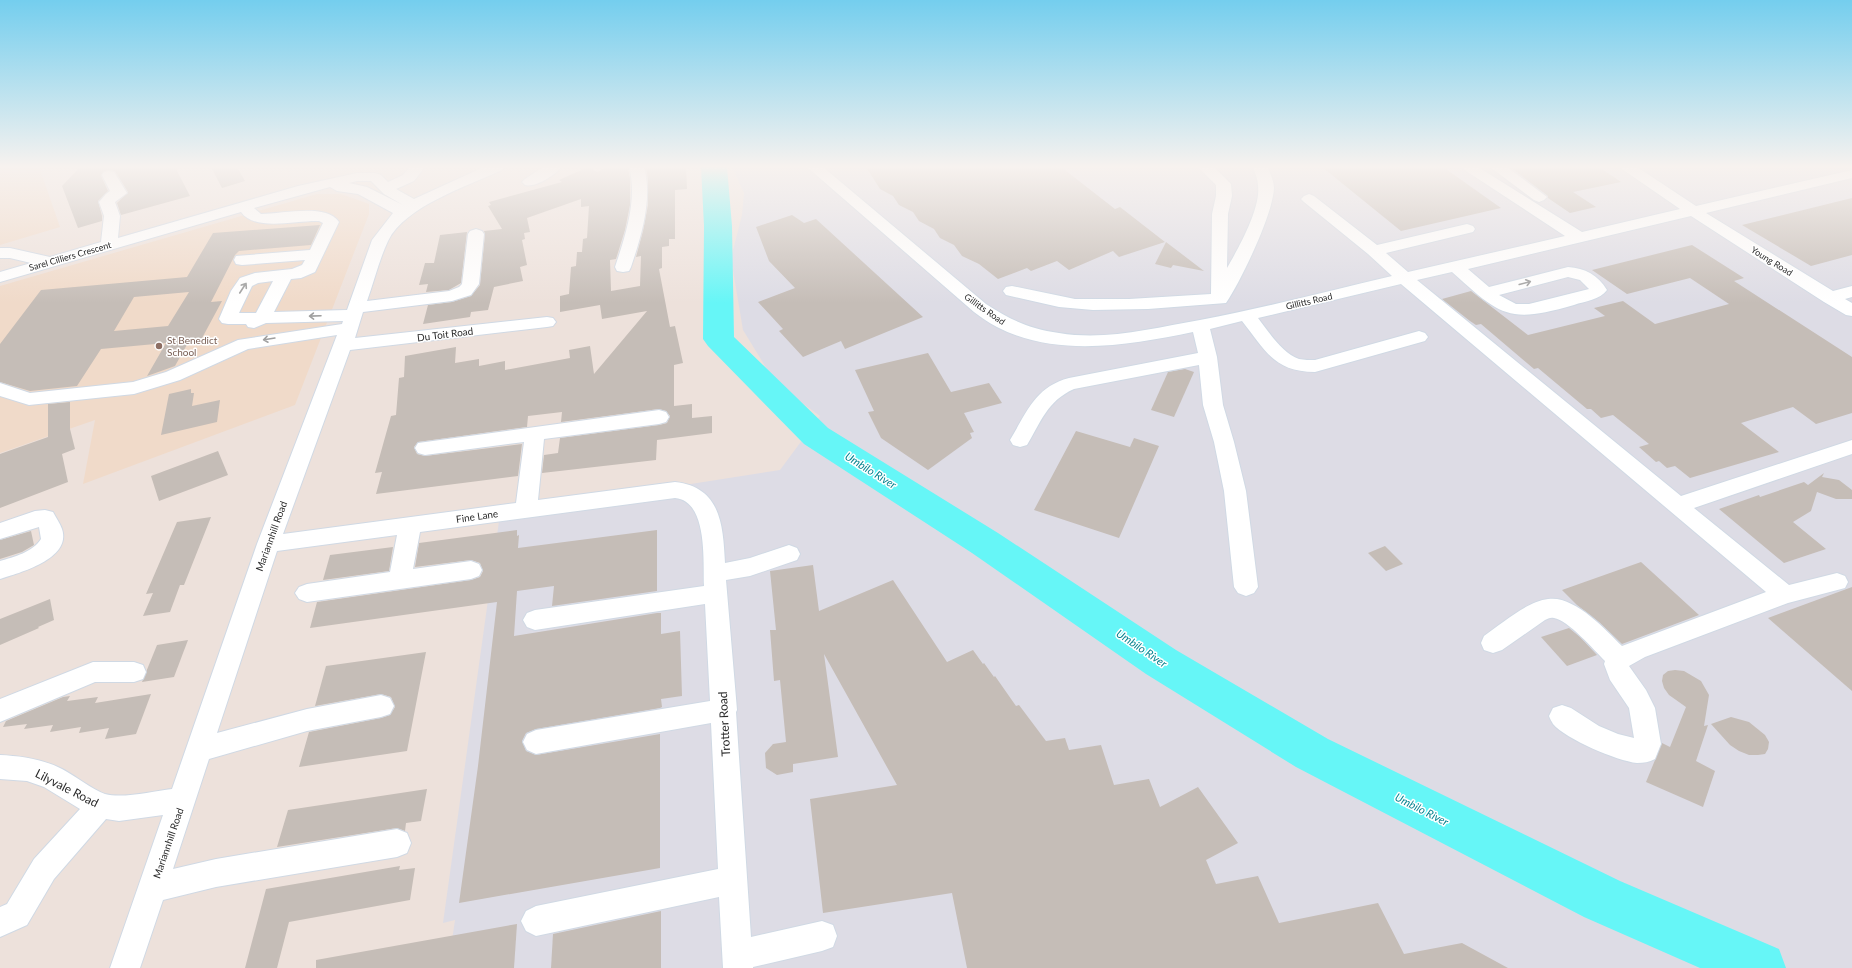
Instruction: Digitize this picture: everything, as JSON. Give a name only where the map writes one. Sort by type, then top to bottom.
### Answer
[{"type":"street","points":[[109,245],[112,216],[111,212]]},
{"type":"street","name":"Sarel Cilliers Crescent","points":[[0,277],[223,212]]},
{"type":"street","points":[[249,212],[252,216],[272,219],[318,215],[327,217],[331,222],[309,268],[296,274],[255,278],[246,282],[227,317],[232,320],[263,317],[355,320]]},
{"type":"street","name":"Mariannhill Road","points":[[125,968],[268,544],[355,320],[380,240],[389,227],[404,212]]},
{"type":"street","points":[[623,267],[637,224],[638,212]]},
{"type":"street","name":"Gillitts Road","points":[[866,212],[974,303],[1004,324],[1042,336],[1074,342],[1123,341],[1246,316],[1687,212]]},
{"type":"street","points":[[1220,212],[1219,265],[1220,321]]},
{"type":"street","points":[[1220,299],[1244,252],[1260,212]]},
{"type":"street","points":[[1325,212],[1374,251],[1404,278],[1785,595]]},
{"type":"street","points":[[1545,212],[1587,236]]},
{"type":"street","points":[[1555,212],[1587,236]]},
{"type":"street","name":"Young Road","points":[[1694,212],[1852,311]]},
{"type":"street","points":[[1374,251],[1467,229]]},
{"type":"street","points":[[0,389],[28,399],[134,388],[173,376],[244,344],[355,320],[452,296],[465,291],[470,284],[476,234]]},
{"type":"street","points":[[0,253],[10,253],[49,262]]},
{"type":"street","points":[[242,260],[316,254]]},
{"type":"street","points":[[1456,267],[1487,293],[1505,307],[1520,311],[1595,293],[1598,290],[1597,286],[1581,274],[1568,272],[1487,293]]},
{"type":"street","points":[[244,344],[244,331],[247,327],[263,317],[284,276]]},
{"type":"street","points":[[1012,291],[1075,304],[1120,304],[1220,299]]},
{"type":"street","points":[[1830,298],[1852,291]]},
{"type":"street","points":[[1246,316],[1281,356],[1289,362],[1305,366],[1315,366],[1419,336]]},
{"type":"street","name":"Du Toit Road","points":[[355,320],[547,322]]},
{"type":"street","points":[[1200,325],[1208,357],[1212,405],[1224,442],[1235,491],[1246,586]]},
{"type":"street","points":[[1020,440],[1042,403],[1057,389],[1069,384],[1208,357]]},
{"type":"street","points":[[425,448],[659,417]]},
{"type":"street","points":[[526,509],[535,434]]},
{"type":"street","points":[[1678,505],[1852,447]]},
{"type":"street","name":"Fine Lane","points":[[268,544],[526,509],[686,490]]},
{"type":"street","name":"Trotter Road","points":[[686,490],[697,497],[707,510],[712,530],[738,962]]},
{"type":"street","points":[[0,531],[35,519],[45,518],[51,526],[52,534],[51,543],[44,552],[0,570]]},
{"type":"street","points":[[400,580],[410,525]]},
{"type":"street","points":[[535,620],[716,583],[750,567],[789,554]]},
{"type":"street","points":[[307,593],[471,570]]},
{"type":"street","points":[[1562,716],[1584,732],[1626,748],[1646,751],[1648,744],[1642,708],[1637,698],[1619,673],[1616,664],[1619,659],[1636,650],[1785,595],[1837,582]]},
{"type":"street","points":[[1493,643],[1547,608],[1560,609],[1576,619],[1619,659]]},
{"type":"street","points":[[0,711],[93,672],[134,672]]},
{"type":"street","points":[[199,750],[307,720],[381,706]]},
{"type":"street","points":[[536,742],[724,710]]},
{"type":"street","name":"Lilyvale Road","points":[[0,767],[27,769],[52,777],[100,806],[119,808],[182,800]]},
{"type":"street","points":[[0,922],[17,915],[44,870],[100,806]]},
{"type":"street","points":[[152,888],[216,873],[397,843]]},
{"type":"street","points":[[536,921],[732,880]]},
{"type":"street","points":[[738,962],[822,936]]},
{"type":"shaded area","points":[[0,212],[55,212],[60,227],[0,245]]},
{"type":"shaded area","name":"St Benedict School","points":[[254,212],[369,212],[295,405],[83,484],[95,420],[0,453],[0,286]]},
{"type":"shaded area","points":[[742,212],[1852,212],[1852,968],[448,968],[455,920],[443,923],[500,514],[780,470],[820,416],[776,384],[743,330],[731,258]]},
{"type":"building","points":[[72,212],[101,212],[102,221],[78,228]]},
{"type":"building","points":[[120,212],[131,212],[121,215]]},
{"type":"building","points":[[492,212],[544,212],[527,218],[530,232],[524,233],[525,239],[522,240],[527,265],[520,267],[523,281],[494,287],[488,310],[471,312],[470,317],[423,324],[428,305],[452,302],[471,296],[480,285],[485,234],[484,231],[502,229]]},
{"type":"building","points":[[589,212],[629,212],[616,259],[610,260],[611,291],[640,286],[641,256],[636,257],[647,212],[675,212],[675,239],[669,239],[669,246],[662,247],[662,268],[659,269],[670,327],[675,326],[683,363],[674,365],[674,406],[692,404],[692,418],[712,416],[712,433],[657,440],[656,460],[542,473],[544,455],[558,453],[560,438],[659,425],[667,423],[670,416],[666,411],[659,409],[561,422],[562,412],[528,416],[527,427],[418,442],[414,447],[417,454],[425,456],[522,444],[518,476],[376,494],[382,472],[375,473],[391,416],[396,415],[399,378],[404,377],[405,356],[456,347],[455,363],[479,359],[479,366],[505,361],[505,370],[570,358],[569,350],[590,346],[594,374],[647,311],[602,319],[600,305],[560,312],[560,296],[569,294],[571,267],[576,266],[577,252],[582,252],[583,239],[587,238]]},
{"type":"building","points":[[913,212],[1127,212],[1165,242],[1119,257],[1113,251],[1069,270],[1057,261],[1031,271],[1027,268],[998,279],[979,264],[962,256],[954,245],[940,238],[934,229],[919,221]]},
{"type":"building","points":[[1378,212],[1483,212],[1401,231]]},
{"type":"building","points":[[1794,212],[1852,212],[1852,255],[1811,266],[1742,225]]},
{"type":"building","points":[[792,215],[804,223],[816,219],[923,317],[845,349],[841,341],[803,357],[779,331],[783,329],[758,302],[795,288],[769,261],[756,227]]},
{"type":"building","points":[[320,225],[311,245],[239,251],[235,255],[211,302],[222,301],[201,340],[189,341],[175,366],[147,376],[166,343],[101,349],[77,386],[30,391],[0,382],[0,344],[41,290],[187,277],[213,233]],"holes":[[[189,292],[168,326],[114,331],[134,297]]]},
{"type":"building","points":[[467,232],[461,283],[449,290],[426,292],[428,284],[419,285],[425,263],[434,263],[440,235]]},
{"type":"building","points":[[1166,242],[1204,271],[1173,265],[1171,268],[1155,264]]},
{"type":"building","points":[[1692,245],[1744,278],[1734,281],[1852,357],[1852,413],[1816,424],[1793,407],[1741,423],[1779,452],[1690,478],[1675,466],[1667,468],[1659,461],[1656,462],[1639,447],[1649,444],[1613,415],[1601,418],[1591,409],[1587,409],[1538,368],[1534,369],[1481,324],[1476,325],[1442,299],[1471,291],[1528,335],[1605,316],[1594,308],[1623,301],[1655,324],[1729,304],[1690,278],[1627,294],[1592,270]]},
{"type":"building","points":[[928,353],[951,392],[989,383],[1002,403],[964,413],[974,432],[970,433],[972,438],[928,470],[881,438],[868,412],[874,411],[855,370]]},
{"type":"building","points":[[1185,369],[1194,372],[1174,417],[1151,410],[1168,372]]},
{"type":"building","points":[[191,389],[191,393],[194,393],[192,406],[220,400],[217,422],[161,435],[169,394]]},
{"type":"building","points":[[70,402],[70,429],[75,449],[62,454],[68,482],[0,508],[0,454],[48,437],[48,404]]},
{"type":"building","points":[[1076,431],[1130,447],[1134,438],[1159,446],[1119,538],[1034,510]]},
{"type":"building","points":[[218,451],[228,475],[159,501],[151,476]]},
{"type":"building","points":[[1824,473],[1822,477],[1839,480],[1852,490],[1852,499],[1836,499],[1817,492],[1811,511],[1793,522],[1826,549],[1784,563],[1719,509],[1759,495],[1760,497],[1804,482],[1808,485]]},
{"type":"building","points":[[211,517],[184,585],[180,585],[170,612],[143,616],[153,593],[146,594],[177,522]]},
{"type":"building","points":[[517,530],[517,536],[519,535],[518,548],[657,530],[657,591],[552,606],[554,586],[517,591],[514,636],[657,613],[661,613],[661,634],[680,631],[682,696],[661,699],[662,707],[660,708],[536,729],[526,733],[522,741],[526,751],[536,755],[660,734],[660,868],[459,903],[478,766],[497,602],[310,628],[317,602],[471,580],[480,577],[483,571],[480,563],[471,560],[415,567],[419,543]]},
{"type":"building","points":[[31,531],[34,545],[22,552],[0,559],[0,540]]},
{"type":"building","points":[[1385,546],[1403,564],[1386,571],[1368,553]]},
{"type":"building","points":[[393,547],[389,571],[323,580],[330,555]]},
{"type":"building","points":[[1641,562],[1699,615],[1622,644],[1562,590]]},
{"type":"building","points":[[813,565],[819,611],[893,580],[947,662],[973,650],[994,677],[995,676],[1016,706],[1019,705],[1046,741],[1065,738],[1069,750],[1101,745],[1114,785],[1149,779],[1160,807],[1198,787],[1238,843],[1206,860],[1216,884],[1258,876],[1279,923],[1378,903],[1404,954],[1462,943],[1508,968],[967,968],[952,893],[823,913],[810,799],[897,785],[824,654],[838,757],[793,764],[793,772],[777,775],[766,768],[765,753],[773,744],[786,742],[780,680],[774,681],[770,630],[776,630],[770,571]]},
{"type":"building","points":[[1852,587],[1852,691],[1768,618]]},
{"type":"building","points":[[50,599],[54,620],[0,645],[0,619]]},
{"type":"building","points":[[1569,628],[1597,655],[1567,666],[1541,637]]},
{"type":"building","points":[[188,640],[174,677],[142,682],[157,645]]},
{"type":"building","points":[[426,652],[407,751],[299,767],[309,732],[381,718],[390,715],[395,707],[391,697],[381,694],[315,706],[326,666]]},
{"type":"building","points":[[1668,671],[1684,671],[1701,681],[1709,695],[1704,726],[1708,725],[1696,761],[1715,771],[1703,807],[1646,782],[1662,743],[1670,747],[1686,707],[1669,695],[1664,688],[1662,681],[1663,675]]},
{"type":"building","points":[[151,694],[136,734],[105,739],[109,728],[79,733],[81,727],[50,732],[53,725],[24,729],[27,724],[3,727],[6,721],[63,697],[70,696],[67,701],[98,697],[95,703]]},
{"type":"building","points":[[1731,717],[1749,722],[1765,735],[1769,742],[1768,749],[1765,754],[1749,755],[1739,751],[1730,745],[1711,724]]},
{"type":"building","points":[[427,789],[421,821],[406,823],[405,831],[397,828],[277,847],[288,810]]},
{"type":"building","points":[[400,866],[399,870],[415,868],[410,900],[289,922],[277,968],[245,968],[266,889]]},
{"type":"building","points":[[661,911],[661,968],[551,968],[553,934]]},
{"type":"building","points":[[517,924],[514,968],[316,968],[316,960]]},
{"type":"waterway","name":"Umbilo River","points":[[717,212],[719,339],[816,436],[985,543],[1161,662],[1312,753],[1602,899],[1760,968]]},
{"type":"place","name":"St Benedict School","points":[[159,346]]}]
